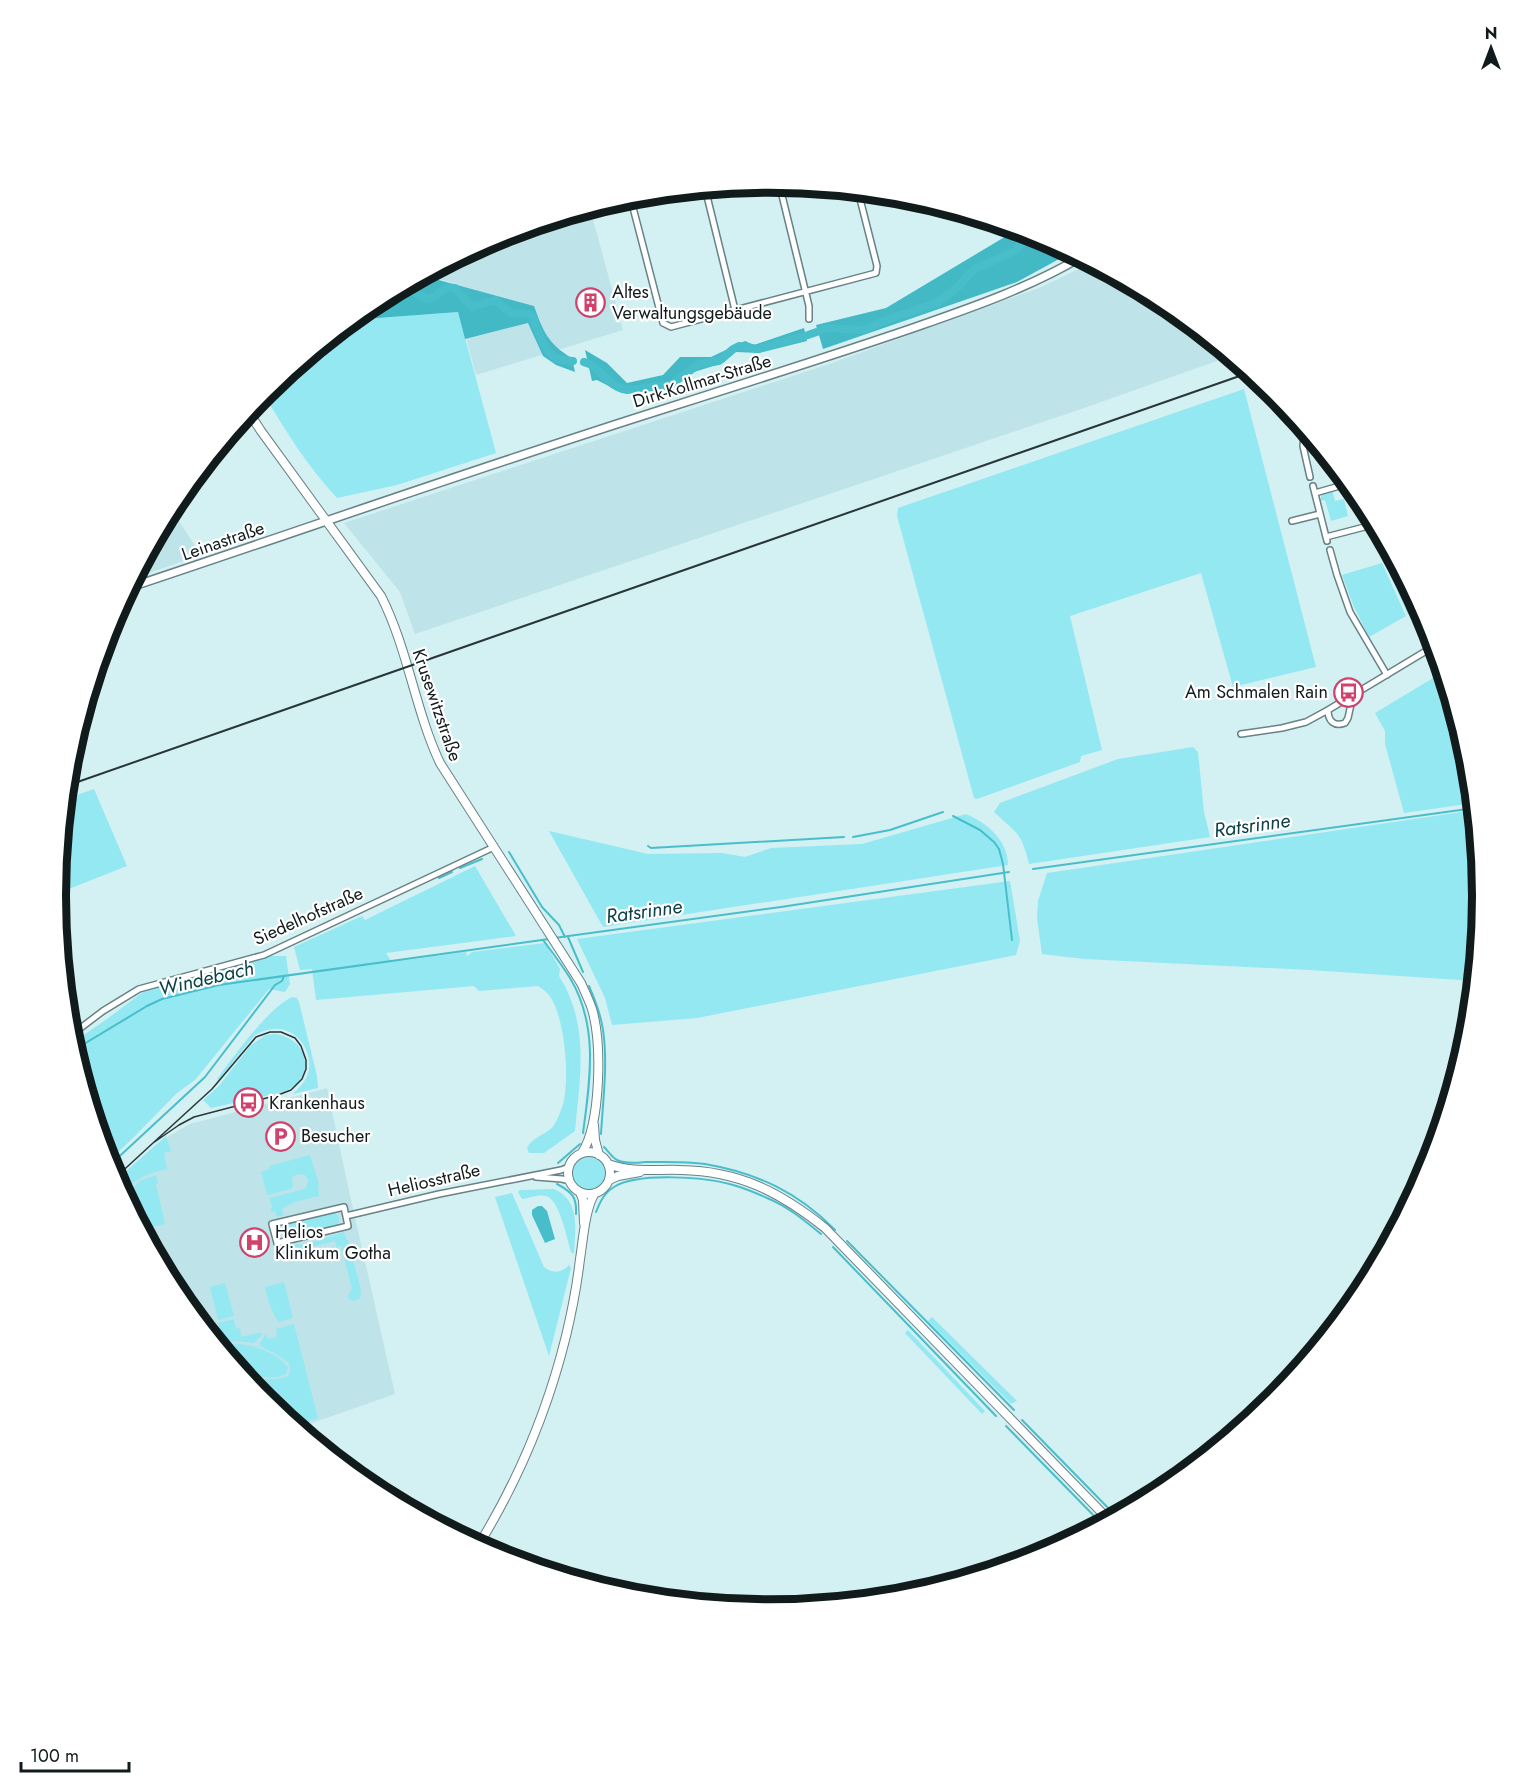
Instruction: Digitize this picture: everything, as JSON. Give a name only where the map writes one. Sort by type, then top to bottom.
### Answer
[{"type":"main road","name":"Krusewitzstraße","points":[[253,419],[381,596],[395,627],[434,750],[447,775],[581,983],[592,1010],[597,1037],[598,1059],[593,1120]]},
{"type":"main road","points":[[582,1153],[593,1120]]},
{"type":"main road","points":[[593,1120],[599,1155]]},
{"type":"main road","points":[[608,1164],[609,1180],[606,1186],[595,1193],[580,1192],[572,1186],[569,1167],[574,1158],[582,1153],[591,1152],[599,1155],[608,1164],[617,1167],[701,1171],[738,1178],[775,1193],[807,1214],[829,1232],[1104,1515]]},
{"type":"main road","points":[[609,1180],[648,1170]]},
{"type":"main road","points":[[580,1192],[583,1200],[584,1228]]},
{"type":"main road","points":[[483,1538],[518,1469],[551,1387],[566,1335],[584,1228],[595,1193]]},
{"type":"street","points":[[782,193],[806,291],[809,319]]},
{"type":"street","points":[[707,196],[735,310]]},
{"type":"street","points":[[633,206],[663,323],[671,327],[876,273],[877,266],[860,199]]},
{"type":"street","name":"Dirk-Kollmar-Straße","points":[[327,520],[601,429],[818,361],[1041,279],[1073,261]]},
{"type":"street","points":[[1304,439],[1303,446],[1310,477]]},
{"type":"street","points":[[1340,485],[1314,489],[1327,539],[1368,527]]},
{"type":"street","points":[[1292,521],[1320,514]]},
{"type":"street","name":"Leinastraße","points":[[139,584],[327,520]]},
{"type":"street","points":[[1330,550],[1336,575],[1350,612],[1387,675]]},
{"type":"street","points":[[1241,734],[1305,722],[1428,650]]},
{"type":"street","points":[[1328,710],[1331,722],[1345,723],[1353,695]]},
{"type":"street","name":"Siedelhofstraße","points":[[79,1029],[139,989],[264,955],[494,847]]},
{"type":"street","points":[[529,1177],[569,1167]]},
{"type":"street","points":[[529,1177],[570,1181]]},
{"type":"street","name":"Heliosstraße","points":[[346,1216],[439,1194],[529,1177]]},
{"type":"street","points":[[344,1207],[346,1216],[348,1226],[277,1243],[272,1224],[344,1207]]},
{"type":"shaded area","points":[[592,215],[623,330],[476,375],[451,282],[434,278],[500,246]]},
{"type":"shaded area","points":[[1009,235],[1063,257],[1017,282],[823,349],[816,325],[886,308]]},
{"type":"shaded area","points":[[1083,267],[1160,311],[1223,359],[415,634],[400,592],[344,523],[829,364],[1039,288]]},
{"type":"shaded area","points":[[433,279],[534,306],[547,336],[572,358],[575,372],[556,365],[543,356],[528,323],[465,339],[458,312],[368,319]]},
{"type":"shaded area","points":[[458,312],[496,453],[397,485],[337,498],[306,460],[269,402],[306,367],[368,319]]},
{"type":"shaded area","points":[[804,328],[807,341],[759,353],[736,352],[723,363],[694,372],[672,389],[622,393],[597,380],[592,381],[585,350],[607,363],[627,383],[663,375],[680,357],[711,357],[745,341],[754,345]]},
{"type":"shaded area","points":[[1244,389],[1316,667],[1233,687],[1201,573],[1070,616],[1102,750],[1081,756],[1080,762],[977,799],[974,798],[897,516],[898,508]]},
{"type":"shaded area","points":[[1332,490],[1335,501],[1344,499],[1348,516],[1331,521],[1325,500],[1320,501],[1322,493]]},
{"type":"shaded area","points":[[177,518],[201,555],[144,574]]},
{"type":"shaded area","points":[[1388,562],[1412,612],[1408,615],[1385,563]]},
{"type":"shaded area","points":[[1382,563],[1406,616],[1369,637],[1342,575]]},
{"type":"shaded area","points":[[1438,675],[1449,714],[1467,804],[1404,813],[1385,744],[1385,731],[1375,713]]},
{"type":"shaded area","points":[[1193,747],[1198,752],[1204,812],[1210,837],[1029,864],[1020,839],[1013,829],[994,812],[1000,803],[1118,759]]},
{"type":"shaded area","points":[[94,789],[127,866],[66,890],[68,850],[73,796]]},
{"type":"shaded area","points":[[1468,811],[1473,896],[1468,981],[1084,959],[1042,954],[1037,918],[1038,901],[1047,873]]},
{"type":"shaded area","points":[[966,814],[989,828],[1000,840],[1008,865],[603,927],[549,831],[648,854],[722,853],[745,857],[771,848],[862,844]]},
{"type":"shaded area","points":[[475,866],[516,936],[386,953],[392,962],[466,952],[467,956],[472,952],[545,943],[560,969],[559,976],[575,1013],[581,1052],[575,1131],[544,1153],[529,1153],[527,1148],[533,1140],[552,1128],[555,1123],[563,1104],[566,1065],[560,1020],[551,998],[544,990],[538,986],[479,991],[474,986],[316,1000],[312,969],[300,970],[294,947],[362,916],[365,920]]},
{"type":"shaded area","points":[[1010,881],[1020,941],[1016,955],[697,1018],[612,1025],[605,998],[577,939]]},
{"type":"shaded area","points":[[270,956],[286,956],[290,984],[285,992],[269,989],[195,1080],[177,1093],[116,1154],[103,1122],[81,1037],[147,989]]},
{"type":"shaded area","points":[[293,997],[299,1002],[318,1088],[293,1094],[308,1074],[308,1056],[297,1037],[278,1029],[255,1035],[219,1080],[217,1079],[263,1021]]},
{"type":"shaded area","points":[[275,1034],[292,1040],[303,1053],[305,1069],[295,1085],[280,1093],[251,1099],[249,1092],[240,1093],[242,1101],[211,1108],[203,1100],[218,1087],[251,1045],[266,1035]]},
{"type":"shaded area","name":"Helios Klinikum Gotha","points":[[327,1088],[395,1394],[306,1425],[272,1393],[211,1324],[160,1248],[125,1175],[169,1136],[190,1124]]},
{"type":"shaded area","points":[[166,1136],[171,1151],[164,1153],[167,1169],[154,1172],[129,1186],[124,1173]]},
{"type":"shaded area","points":[[310,1155],[318,1180],[319,1196],[295,1202],[283,1208],[284,1215],[277,1217],[275,1211],[271,1212],[272,1206],[269,1198],[304,1189],[308,1180],[305,1175],[297,1174],[292,1178],[293,1187],[291,1189],[267,1195],[261,1172],[269,1169],[269,1166]]},
{"type":"shaded area","points":[[589,1155],[602,1160],[607,1173],[602,1186],[589,1191],[576,1186],[571,1173],[576,1160]]},
{"type":"shaded area","points":[[156,1175],[165,1224],[150,1228],[131,1189],[140,1181]]},
{"type":"shaded area","points":[[554,1189],[563,1194],[572,1208],[575,1226],[574,1254],[571,1252],[559,1212],[551,1199],[540,1195],[522,1199],[518,1192],[520,1190]]},
{"type":"shaded area","points":[[512,1193],[544,1267],[554,1272],[563,1270],[569,1265],[571,1268],[549,1356],[495,1197]]},
{"type":"shaded area","points":[[542,1206],[547,1211],[555,1239],[545,1243],[532,1215],[532,1210]]},
{"type":"shaded area","points":[[332,1213],[339,1217],[335,1227],[293,1237],[285,1233],[285,1226],[289,1223]]},
{"type":"shaded area","points":[[344,1232],[361,1290],[360,1298],[354,1301],[348,1296],[352,1289],[341,1246],[337,1249],[335,1241],[286,1253],[284,1248],[303,1245]]},
{"type":"shaded area","points":[[284,1282],[293,1318],[279,1322],[272,1310],[265,1287]]},
{"type":"shaded area","points":[[225,1283],[234,1316],[218,1320],[210,1287]]},
{"type":"shaded area","points":[[932,1317],[1017,1401],[1011,1404],[928,1321]]},
{"type":"shaded area","points":[[234,1319],[236,1329],[240,1328],[241,1337],[262,1332],[262,1335],[254,1343],[226,1342],[219,1333],[221,1333],[218,1323]]},
{"type":"shaded area","points":[[294,1324],[318,1418],[304,1423],[258,1378],[278,1379],[288,1376],[290,1371],[289,1363],[260,1346],[266,1334],[268,1339],[277,1337],[276,1329]]},
{"type":"shaded area","points":[[908,1330],[985,1411],[982,1414],[905,1333]]},
{"type":"shaded area","points":[[228,1345],[252,1346],[272,1354],[288,1368],[286,1374],[268,1378],[256,1376]]},
{"type":"waterway","points":[[584,362],[590,364],[613,384],[627,390],[670,385],[699,364],[719,361],[739,346],[758,349],[828,328],[864,330],[937,303],[977,268],[1015,251],[1025,241]]},
{"type":"waterway","points":[[411,292],[427,299],[436,296],[445,288],[455,288],[472,307],[495,300],[511,313],[530,314],[549,352],[558,359],[573,361]]},
{"type":"waterway","name":"Ratsrinne","points":[[1033,869],[1467,809]]},
{"type":"waterway","points":[[853,837],[890,830],[943,812]]},
{"type":"waterway","points":[[953,816],[980,830],[999,849],[1003,864],[1012,940]]},
{"type":"waterway","points":[[648,846],[651,848],[844,837]]},
{"type":"waterway","points":[[509,852],[542,907],[559,925],[565,937]]},
{"type":"waterway","points":[[460,868],[482,859]]},
{"type":"waterway","points":[[439,878],[452,872]]},
{"type":"waterway","name":"Ratsrinne","points":[[554,938],[781,907],[1009,872]]},
{"type":"waterway","points":[[568,937],[583,972]]},
{"type":"waterway","name":"Ratsrinne","points":[[83,1045],[162,999],[219,985],[549,939]]},
{"type":"waterway","points":[[543,940],[570,978],[579,996],[589,1034],[590,1074],[583,1133]]},
{"type":"waterway","points":[[117,1158],[205,1077],[284,976]]},
{"type":"waterway","points":[[589,986],[596,1002],[603,1030],[605,1082],[601,1134]]},
{"type":"waterway","points":[[558,1163],[580,1144]]},
{"type":"waterway","points":[[604,1147],[615,1159],[624,1162],[698,1163],[759,1179],[776,1186],[806,1205],[835,1230]]},
{"type":"waterway","points":[[596,1212],[608,1192],[625,1182],[655,1178],[690,1178],[721,1182],[759,1194],[788,1209],[821,1234]]},
{"type":"waterway","points":[[557,1184],[572,1196],[576,1203],[576,1214]]},
{"type":"waterway","points":[[847,1241],[1014,1410]]},
{"type":"waterway","points":[[833,1247],[996,1416]]},
{"type":"waterway","points":[[1022,1420],[1111,1511]]},
{"type":"waterway","points":[[1006,1426],[1097,1518]]},
{"type":"tram line","points":[[270,1032],[281,1032],[295,1038],[301,1046],[306,1060],[306,1069],[302,1079],[291,1090],[194,1117],[153,1143],[212,1089],[256,1037],[270,1032]]},
{"type":"tram line","points":[[123,1171],[153,1143]]},
{"type":"railway","points":[[76,783],[1242,375]]},
{"type":"place","name":"Altes Verwaltungsgebäude","points":[[591,302]]},
{"type":"place","name":"Am Schmalen Rain","points":[[1349,692]]},
{"type":"place","name":"Krankenhaus","points":[[248,1103]]},
{"type":"place","name":"Besucher","points":[[280,1136]]},
{"type":"place","name":"Helios Klinikum Gotha","points":[[254,1242]]},
{"type":"water label","name":"Windebach","points":[[206,978]]}]
